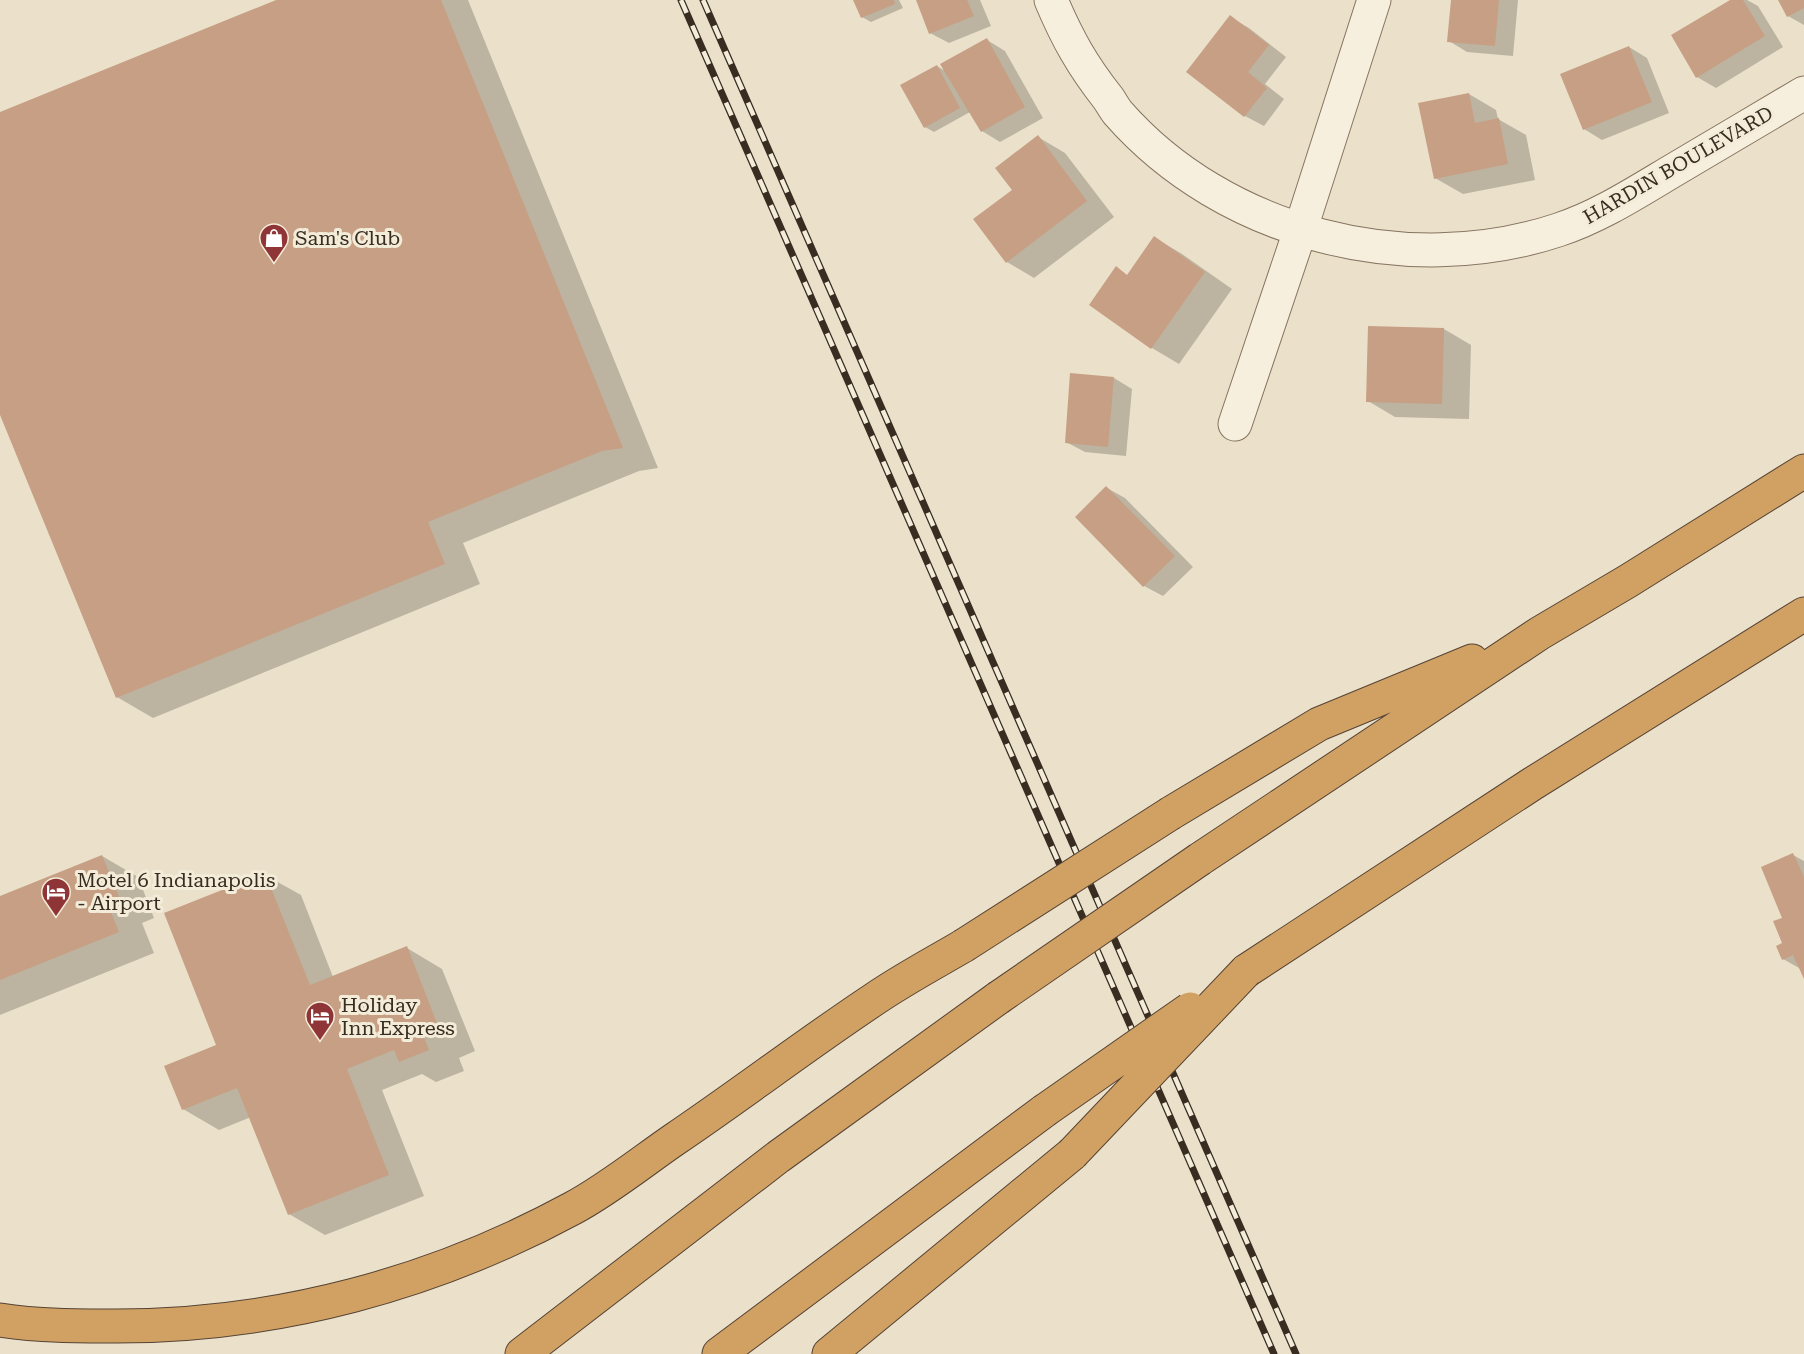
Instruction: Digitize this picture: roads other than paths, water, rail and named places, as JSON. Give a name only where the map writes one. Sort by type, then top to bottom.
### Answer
[{"type":"highway","points":[[522,1354],[778,1157],[998,998],[1200,859],[1540,633],[1804,471]]},
{"type":"highway","points":[[719,1354],[1044,1111],[1246,971],[1532,784],[1804,614]]},
{"type":"highway","points":[[0,1320],[84,1326],[157,1326],[216,1322],[269,1314],[358,1295],[436,1270],[504,1242],[575,1207],[736,1098],[877,997],[963,946],[1171,813],[1319,724],[1540,633]]},
{"type":"highway","points":[[829,1354],[1072,1154],[1246,971]]},
{"type":"street","name":"HARDIN BOULEVARD","points":[[1051,0],[1065,34],[1089,75],[1118,112],[1140,135],[1187,175],[1256,213],[1361,245],[1409,250],[1472,249],[1532,238],[1581,221],[1632,196],[1804,93]]},
{"type":"street","points":[[1235,424],[1374,0]]},
{"type":"railway","points":[[681,0],[1274,1354]]},
{"type":"railway","points":[[703,0],[1296,1354]]},
{"type":"place","name":"Sam's Club","points":[[274,264]]},
{"type":"place","name":"Motel 6 Indianapolis - Airport","points":[[56,918]]},
{"type":"place","name":"Holiday Inn Express","points":[[320,1042]]}]
